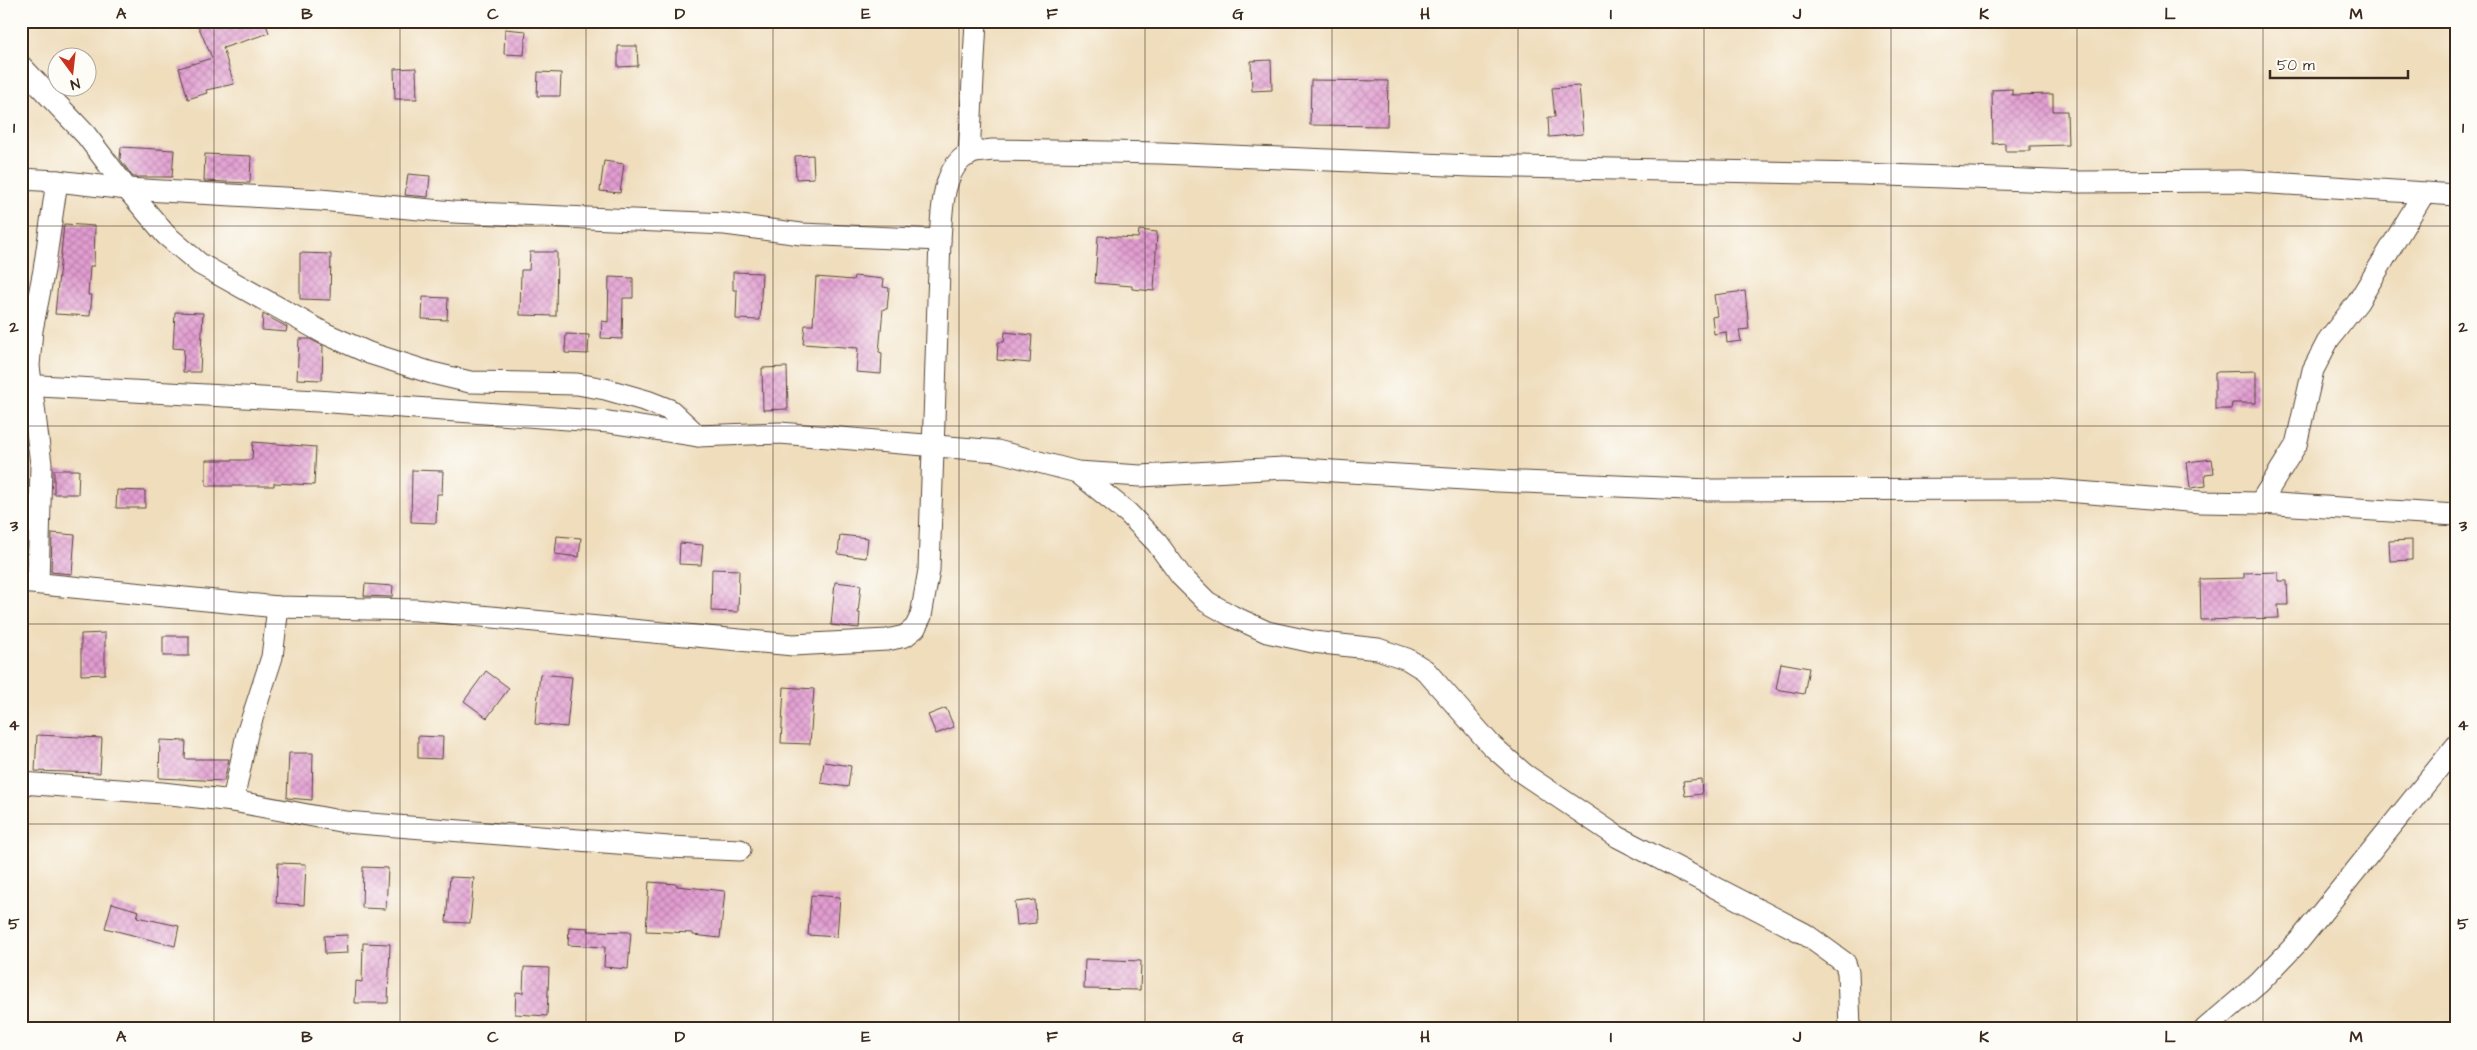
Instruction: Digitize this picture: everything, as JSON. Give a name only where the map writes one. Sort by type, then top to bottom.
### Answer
[{"type":"street","points":[[969,154],[976,21]]},
{"type":"street","points":[[21,66],[86,135],[166,236],[200,264],[324,333],[369,353],[432,373],[470,382],[578,384],[606,389],[670,410],[698,436]]},
{"type":"street","points":[[57,181],[44,270],[32,330],[26,385],[37,423],[41,464],[30,582],[278,607],[416,610],[793,645],[887,640],[905,636],[915,628],[920,616],[929,570],[940,240],[944,191],[956,167],[969,154],[992,150],[1161,153],[1471,166],[1850,174],[2079,182],[2242,181],[2456,196]]},
{"type":"street","points":[[21,179],[127,189],[320,200],[453,212],[725,224],[801,234],[940,240]]},
{"type":"street","points":[[2260,503],[2296,445],[2313,370],[2329,339],[2358,302],[2424,193]]},
{"type":"street","points":[[26,385],[327,402],[609,422],[698,436],[780,433],[997,451],[1077,472],[1141,476],[1284,468],[1507,482],[1710,490],[2042,489],[2200,502],[2260,503],[2456,515]]},
{"type":"street","points":[[1077,472],[1128,513],[1157,543],[1181,576],[1207,602],[1232,616],[1268,632],[1313,642],[1378,649],[1407,659],[1425,670],[1491,745],[1524,774],[1618,837],[1805,934],[1844,963],[1848,972],[1850,1029]]},
{"type":"street","points":[[233,801],[247,734],[272,657],[278,607]]},
{"type":"street","points":[[2205,1029],[2259,983],[2299,941],[2456,746]]},
{"type":"street","points":[[21,783],[162,793],[233,801],[345,822],[669,847],[740,850]]},
{"type":"building","points":[[196,21],[265,21],[269,33],[223,48],[234,84],[206,90],[207,93],[188,99],[179,68],[212,58]]},
{"type":"building","points":[[505,29],[526,31],[524,55],[504,54]]},
{"type":"building","points":[[618,46],[637,46],[638,66],[618,67]]},
{"type":"building","points":[[1271,60],[1272,90],[1252,91],[1251,61]]},
{"type":"building","points":[[416,68],[417,99],[395,99],[394,69]]},
{"type":"building","points":[[538,72],[561,73],[560,96],[537,96]]},
{"type":"building","points":[[1311,80],[1388,81],[1387,126],[1310,125]]},
{"type":"building","points":[[1579,86],[1583,134],[1549,137],[1548,117],[1555,117],[1552,88]]},
{"type":"building","points":[[2012,89],[2012,95],[2053,94],[2053,111],[2067,111],[2068,145],[2030,146],[2030,151],[2005,151],[2005,143],[1993,144],[1992,90]]},
{"type":"building","points":[[121,147],[174,150],[172,177],[133,177],[120,159]]},
{"type":"building","points":[[205,154],[251,156],[250,183],[204,181]]},
{"type":"building","points":[[813,155],[814,178],[796,179],[795,156]]},
{"type":"building","points":[[604,161],[624,164],[620,193],[600,191]]},
{"type":"building","points":[[408,174],[430,176],[428,197],[405,195]]},
{"type":"building","points":[[64,224],[95,226],[94,266],[90,266],[88,295],[92,295],[90,316],[55,314]]},
{"type":"building","points":[[1139,230],[1157,232],[1154,291],[1132,289],[1132,286],[1095,283],[1098,236],[1138,238]]},
{"type":"building","points":[[530,252],[557,252],[556,316],[520,315],[521,270],[529,270]]},
{"type":"building","points":[[300,253],[331,254],[330,300],[300,299]]},
{"type":"building","points":[[733,272],[762,273],[760,320],[736,319],[737,290],[733,290]]},
{"type":"building","points":[[854,276],[884,279],[883,287],[889,288],[887,309],[883,309],[879,352],[882,353],[881,374],[856,372],[858,348],[803,344],[805,325],[813,325],[816,277],[853,280]]},
{"type":"building","points":[[609,277],[633,278],[633,298],[623,298],[622,339],[601,338],[602,321],[608,322]]},
{"type":"building","points":[[1745,291],[1749,329],[1739,330],[1741,341],[1727,343],[1726,332],[1714,334],[1712,317],[1717,316],[1714,295]]},
{"type":"building","points":[[423,297],[448,298],[447,320],[422,319]]},
{"type":"building","points":[[175,312],[203,313],[200,372],[183,372],[184,349],[173,348]]},
{"type":"building","points":[[263,314],[287,327],[286,332],[262,330]]},
{"type":"building","points":[[1005,332],[1032,335],[1030,363],[997,360],[998,342],[1004,342]]},
{"type":"building","points":[[566,334],[589,335],[588,354],[565,353]]},
{"type":"building","points":[[299,339],[310,339],[323,346],[322,380],[297,379]]},
{"type":"building","points":[[787,367],[788,409],[763,410],[762,368]]},
{"type":"building","points":[[2256,371],[2256,403],[2232,403],[2231,409],[2215,409],[2215,372]]},
{"type":"building","points":[[253,442],[316,447],[314,485],[274,483],[274,486],[206,486],[206,460],[252,460]]},
{"type":"building","points":[[2212,459],[2214,473],[2205,474],[2206,486],[2190,488],[2187,462]]},
{"type":"building","points":[[54,470],[79,470],[78,494],[54,494]]},
{"type":"building","points":[[412,470],[443,471],[442,494],[437,494],[436,523],[411,522]]},
{"type":"building","points":[[117,490],[145,491],[145,508],[116,508]]},
{"type":"building","points":[[52,533],[75,535],[72,574],[51,572]]},
{"type":"building","points":[[840,535],[868,538],[866,558],[838,554]]},
{"type":"building","points":[[557,536],[581,538],[579,557],[555,554]]},
{"type":"building","points":[[2412,540],[2412,560],[2390,561],[2389,541]]},
{"type":"building","points":[[680,543],[703,545],[701,565],[679,564]]},
{"type":"building","points":[[712,569],[739,570],[738,612],[711,611]]},
{"type":"building","points":[[2278,572],[2278,581],[2287,581],[2288,605],[2278,605],[2279,618],[2201,620],[2200,579],[2244,578],[2244,573]]},
{"type":"building","points":[[835,582],[861,585],[858,613],[860,613],[859,628],[831,625]]},
{"type":"building","points":[[365,584],[393,586],[392,597],[364,596]]},
{"type":"building","points":[[105,633],[105,674],[81,675],[81,634]]},
{"type":"building","points":[[163,636],[189,636],[189,656],[163,656]]},
{"type":"building","points":[[1781,663],[1809,668],[1804,694],[1776,689]]},
{"type":"building","points":[[486,671],[509,688],[487,718],[464,701]]},
{"type":"building","points":[[540,674],[572,677],[567,727],[535,724]]},
{"type":"building","points":[[784,687],[814,689],[810,744],[781,743]]},
{"type":"building","points":[[946,708],[954,727],[936,734],[928,715]]},
{"type":"building","points":[[37,735],[102,738],[100,773],[35,771]]},
{"type":"building","points":[[418,736],[443,737],[442,759],[418,758]]},
{"type":"building","points":[[160,740],[186,741],[185,759],[229,759],[224,781],[159,778]]},
{"type":"building","points":[[289,753],[313,753],[312,800],[287,798]]},
{"type":"building","points":[[824,762],[851,766],[848,787],[821,783]]},
{"type":"building","points":[[1701,779],[1702,794],[1685,796],[1683,781]]},
{"type":"building","points":[[278,863],[306,864],[304,905],[276,903]]},
{"type":"building","points":[[363,867],[388,868],[386,909],[362,908]]},
{"type":"building","points":[[450,877],[474,878],[470,923],[446,922]]},
{"type":"building","points":[[649,882],[725,891],[720,938],[693,935],[693,933],[646,931]]},
{"type":"building","points":[[811,895],[840,897],[837,937],[808,935]]},
{"type":"building","points":[[1035,900],[1036,923],[1017,925],[1015,902]]},
{"type":"building","points":[[112,903],[139,911],[137,917],[179,926],[175,946],[105,928]]},
{"type":"building","points":[[569,927],[589,928],[588,931],[631,932],[628,969],[604,967],[605,947],[568,945]]},
{"type":"building","points":[[347,935],[348,953],[325,954],[324,936]]},
{"type":"building","points":[[363,943],[390,944],[388,1003],[355,1003],[356,981],[362,982]]},
{"type":"building","points":[[1085,959],[1141,961],[1140,990],[1084,989]]},
{"type":"building","points":[[524,967],[549,968],[547,1016],[515,1014],[516,992],[523,993]]}]
